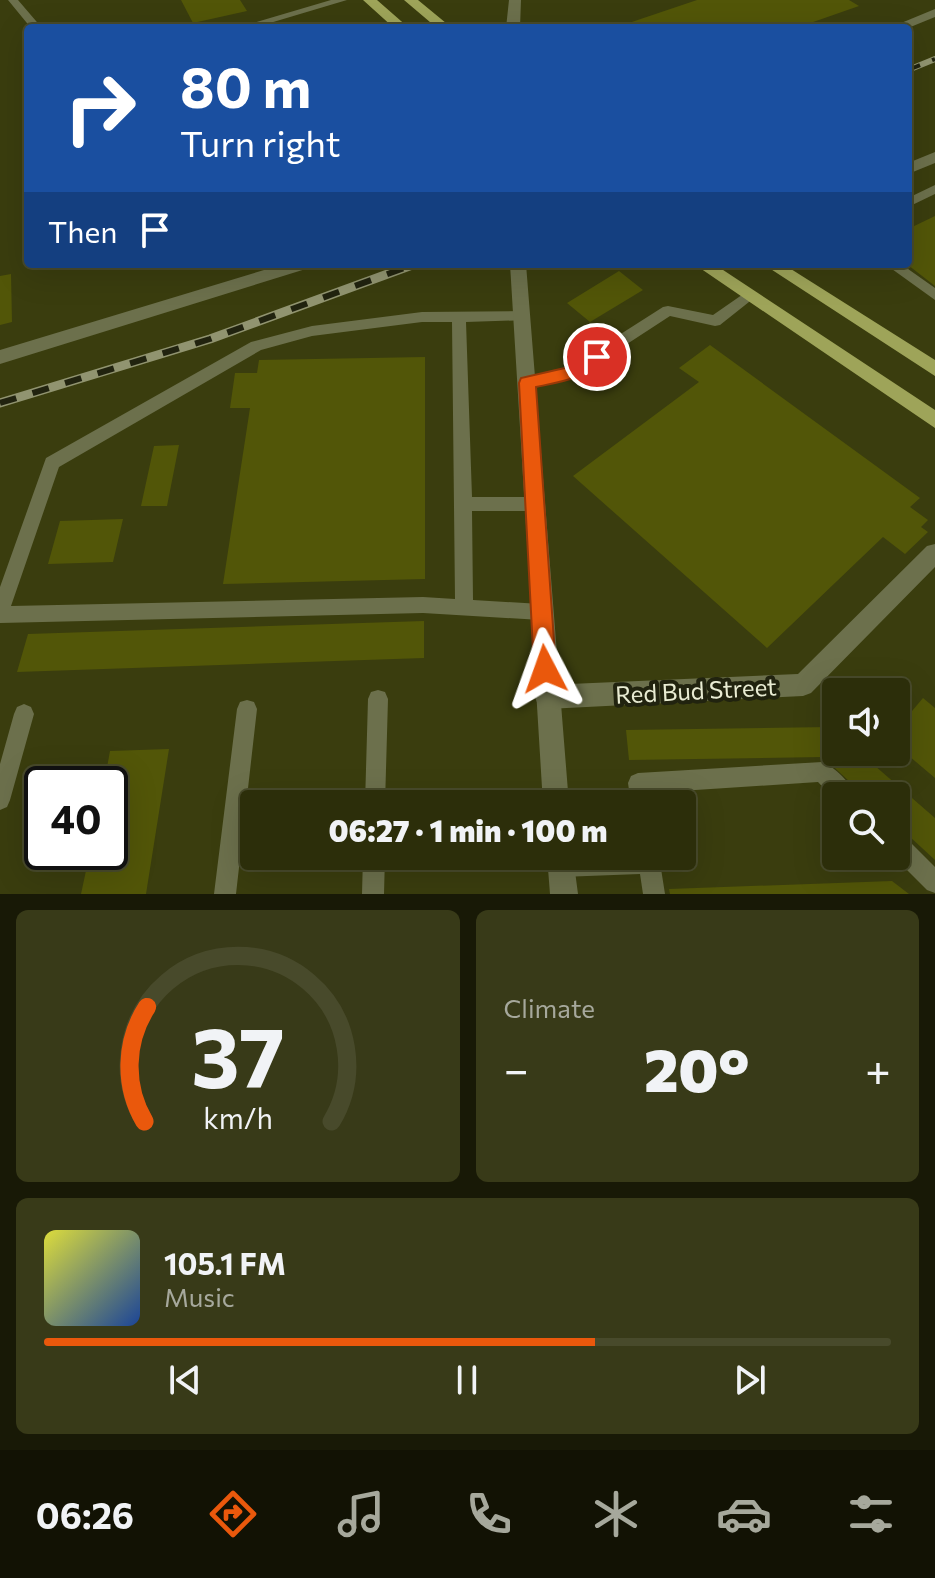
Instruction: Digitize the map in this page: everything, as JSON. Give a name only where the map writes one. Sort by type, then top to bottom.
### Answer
[{"type":"main road","points":[[369,0],[397,24]]},
{"type":"main road","points":[[410,0],[440,24]]},
{"type":"main road","points":[[708,268],[935,420]]},
{"type":"main road","points":[[777,268],[935,369]]},
{"type":"street","points":[[513,24],[515,0]]},
{"type":"street","points":[[906,24],[935,13]]},
{"type":"street","points":[[912,167],[935,157]]},
{"type":"street","points":[[0,357],[290,268]]},
{"type":"street","points":[[518,268],[555,790]]},
{"type":"street","name":"Red Bud Street","points":[[547,697],[803,685],[935,553]]},
{"type":"street","points":[[562,870],[564,894]]},
{"type":"lane","points":[[13,0],[34,24]]},
{"type":"lane","points":[[255,24],[342,0]]},
{"type":"lane","points":[[912,201],[935,189]]},
{"type":"lane","points":[[898,268],[935,295]]},
{"type":"lane","points":[[527,383],[573,372],[668,311],[715,321],[749,295]]},
{"type":"lane","points":[[523,316],[422,317],[312,331],[256,346],[52,463],[0,614],[423,605],[541,612]]},
{"type":"lane","points":[[459,317],[464,608]]},
{"type":"lane","points":[[464,504],[535,504]]},
{"type":"lane","points":[[375,790],[378,699]]},
{"type":"lane","points":[[225,894],[247,709]]},
{"type":"lane","points":[[0,800],[24,714]]},
{"type":"lane","points":[[639,790],[638,783],[822,772],[832,782]]},
{"type":"lane","points":[[910,858],[935,882]]},
{"type":"lane","points":[[373,894],[374,870]]},
{"type":"lane","points":[[651,870],[654,894]]},
{"type":"building","points":[[181,0],[240,0],[247,11],[193,23]]},
{"type":"building","points":[[697,0],[849,0],[859,6],[807,24],[626,24]]},
{"type":"building","points":[[935,216],[935,286],[912,268],[912,227]]},
{"type":"building","points":[[619,271],[643,290],[590,322],[567,303]]},
{"type":"building","points":[[11,274],[12,322],[0,325],[0,276]]},
{"type":"building","points":[[710,345],[920,498],[910,507],[928,520],[921,527],[928,532],[905,554],[883,537],[767,648],[573,476],[699,382],[679,368]]},
{"type":"building","points":[[425,357],[425,579],[223,584],[250,408],[230,408],[235,373],[257,373],[259,360]]},
{"type":"building","points":[[179,445],[167,506],[141,506],[154,446]]},
{"type":"building","points":[[123,519],[113,562],[48,564],[60,521]]},
{"type":"building","points":[[424,621],[424,658],[17,672],[28,634]]},
{"type":"building","points":[[923,698],[935,708],[935,778],[910,757],[910,713]]},
{"type":"building","points":[[822,727],[822,757],[629,760],[626,730]]},
{"type":"building","points":[[169,749],[146,894],[81,894],[86,870],[128,870],[128,766],[107,766],[110,751]]},
{"type":"building","points":[[833,766],[875,766],[894,782],[850,782]]},
{"type":"building","points":[[910,796],[935,818],[935,860],[910,837]]},
{"type":"building","points":[[892,881],[909,894],[670,894],[669,889]]},
{"type":"railway","points":[[912,68],[935,59]]},
{"type":"railway","points":[[0,403],[210,339],[404,268]]},
{"type":"route","points":[[545,669],[527,383],[573,372],[597,357]]}]
